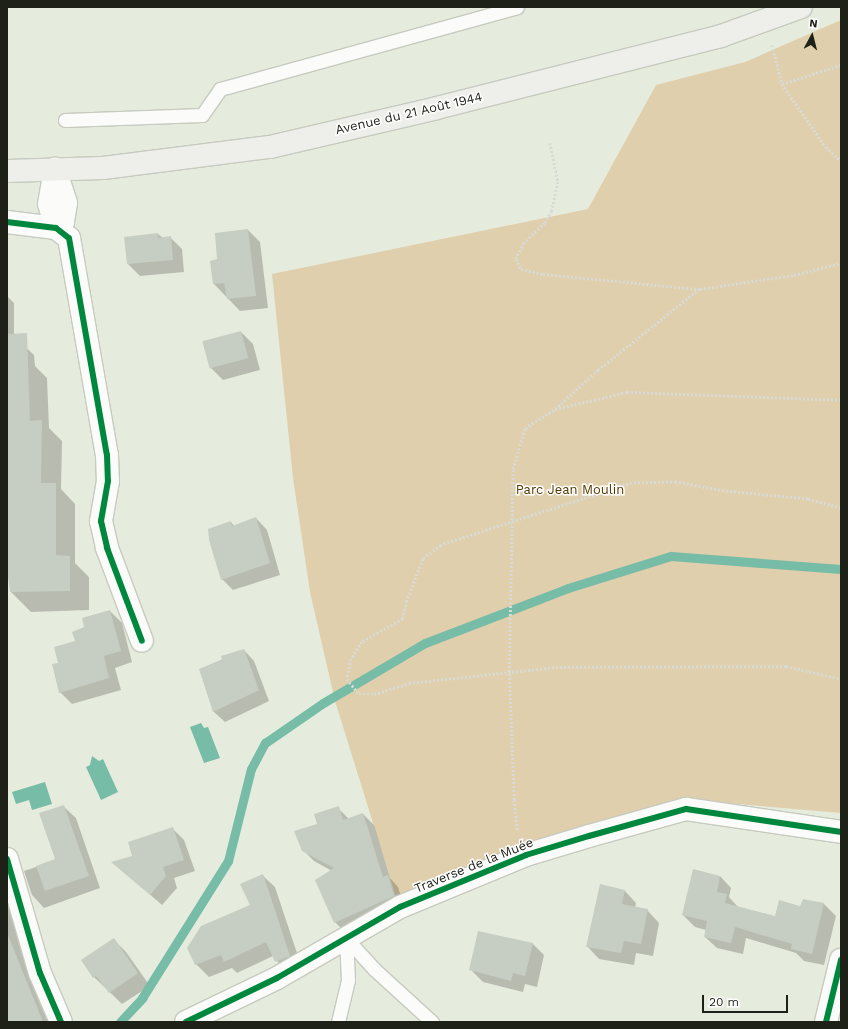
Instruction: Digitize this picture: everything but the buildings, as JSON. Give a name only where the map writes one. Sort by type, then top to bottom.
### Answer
[{"type":"main road","name":"Avenue du 21 Août 1944","points":[[7,171],[103,168],[270,147],[437,108],[721,36],[766,21],[801,7]]},
{"type":"street","points":[[55,169],[49,204],[56,228]]},
{"type":"street","points":[[7,222],[56,228],[69,238],[72,247],[107,455],[108,481],[101,521],[107,548],[142,640]]},
{"type":"street","name":"Traverse de la Muée","points":[[186,1022],[277,978],[400,907],[526,855],[686,809],[841,832]]},
{"type":"street","points":[[7,859],[40,972],[60,1022]]},
{"type":"street","points":[[826,1022],[841,960]]},
{"type":"lane","points":[[64,120],[202,115],[220,89],[517,7]]},
{"type":"lane","points":[[338,1022],[348,980],[346,938]]},
{"type":"lane","points":[[346,938],[374,968],[432,1022]]},
{"type":"path","points":[[766,21],[782,84],[826,147],[841,161]]},
{"type":"path","points":[[782,84],[841,65]]},
{"type":"path","points":[[550,144],[558,182],[552,211],[545,223],[524,243],[516,259],[521,269],[542,274],[700,289],[794,274],[841,263]]},
{"type":"path","points":[[526,855],[518,833],[514,800],[509,672],[513,469],[525,428],[555,409],[598,370],[700,289]]},
{"type":"path","points":[[555,409],[627,392],[841,400]]},
{"type":"path","points":[[841,508],[808,499],[724,491],[676,482],[632,483],[512,520],[441,545],[423,558],[407,601],[403,619],[362,642],[351,659],[347,679],[360,694],[374,694],[409,683],[556,667],[786,666],[841,680]]},
{"type":"green space","name":"Parc Jean Moulin","points":[[841,20],[841,813],[680,799],[532,843],[397,900],[335,701],[310,592],[293,478],[272,274],[588,209],[656,85],[745,62]]},
{"type":"water","points":[[201,723],[204,728],[208,727],[220,758],[204,763],[190,727]]},
{"type":"water","points":[[92,756],[99,761],[103,759],[118,792],[101,800],[86,767],[90,765]]},
{"type":"water","points":[[45,782],[52,804],[32,810],[29,800],[16,804],[12,792]]},
{"type":"waterway","points":[[120,1022],[142,998],[228,861],[251,769],[265,743],[323,703],[425,643],[568,588],[671,556],[841,569]]},
{"type":"cycle path","points":[[7,222],[56,228],[69,238],[107,455],[108,481],[101,521],[107,548],[142,641]]},
{"type":"cycle path","points":[[186,1022],[277,978],[400,907],[526,855],[589,836],[686,809],[841,832]]},
{"type":"cycle path","points":[[7,859],[40,973],[61,1022]]},
{"type":"cycle path","points":[[826,1022],[841,960]]}]
